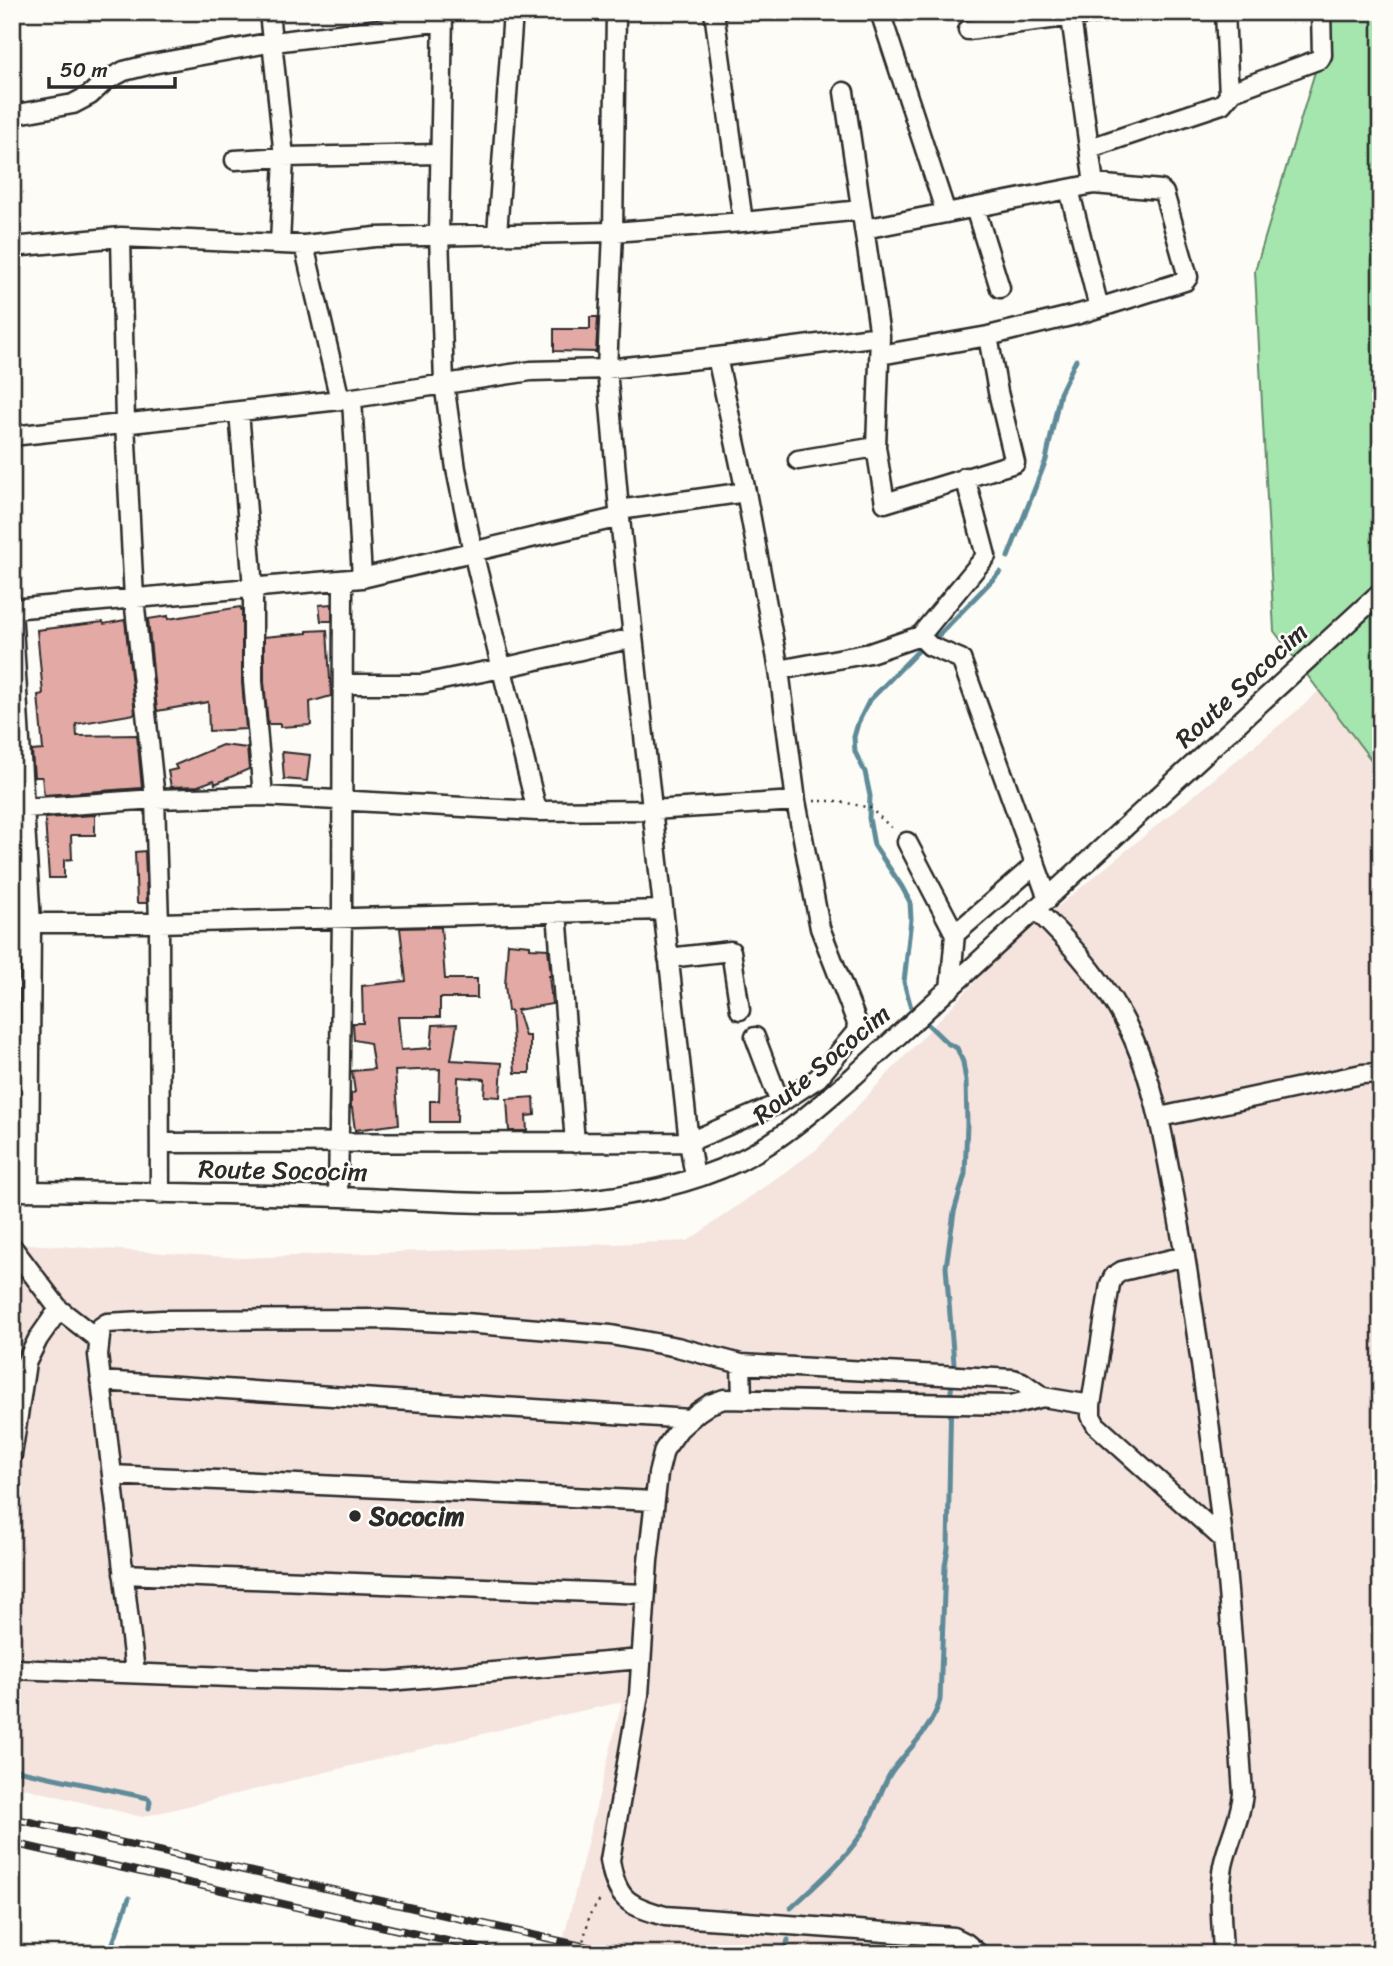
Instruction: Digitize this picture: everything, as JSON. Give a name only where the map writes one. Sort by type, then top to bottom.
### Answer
[{"type":"street","points":[[269,12],[284,157],[280,244]]},
{"type":"street","points":[[497,234],[513,12]]},
{"type":"street","points":[[616,12],[613,232],[607,369],[619,513],[695,1177]]},
{"type":"street","points":[[715,12],[743,222]]},
{"type":"street","points":[[880,12],[946,214]]},
{"type":"street","points":[[968,30],[1104,12]]},
{"type":"street","points":[[1225,12],[1228,96]]},
{"type":"street","points":[[1090,148],[1223,104],[1233,92],[1320,59],[1321,12]]},
{"type":"street","points":[[12,115],[73,104],[90,95],[104,81],[124,71],[274,42],[443,17],[439,234],[444,383],[456,469],[473,552],[537,811]]},
{"type":"street","points":[[1071,17],[1094,184]]},
{"type":"street","points":[[844,92],[880,336],[876,447],[885,503],[1015,463],[988,335]]},
{"type":"street","points":[[235,160],[440,154]]},
{"type":"street","points":[[864,229],[1094,184],[1163,191],[1188,277],[1185,281],[1079,314],[988,335],[880,355]]},
{"type":"street","points":[[1069,189],[1099,308]]},
{"type":"street","points":[[975,208],[1000,288]]},
{"type":"street","points":[[12,247],[121,237],[304,245],[375,237],[439,234],[613,232],[861,210]]},
{"type":"street","points":[[121,237],[125,423],[134,598],[155,799],[159,923],[160,1194]]},
{"type":"street","points":[[304,245],[346,400],[362,578]]},
{"type":"street","points":[[12,436],[346,400],[531,371],[607,369],[880,336]]},
{"type":"street","points":[[160,1143],[689,1142],[780,1103],[818,1078],[856,1032],[858,1027],[820,928],[796,801],[779,670],[746,492],[716,357]]},
{"type":"street","points":[[239,411],[253,588],[253,681],[262,796]]},
{"type":"street","points":[[798,460],[876,447]]},
{"type":"street","points":[[779,670],[870,653],[919,636],[986,556],[965,477]]},
{"type":"street","points":[[20,1191],[31,923],[18,809],[12,609],[362,578],[619,513],[746,492]]},
{"type":"street","points":[[338,1197],[343,580]]},
{"type":"street","name":"Route Sococim","points":[[20,1191],[550,1202],[627,1196],[695,1177],[738,1161],[778,1138],[812,1112],[950,989],[1381,593]]},
{"type":"street","points":[[919,636],[930,646],[961,659],[1036,864],[1042,904],[1113,1002],[1133,1038],[1160,1117],[1185,1256],[1206,1398],[1231,1617],[1243,1793],[1242,1807],[1223,1864],[1223,1954]]},
{"type":"street","points":[[343,684],[422,684],[633,638]]},
{"type":"street","points":[[18,809],[155,799],[262,796],[537,811],[652,810],[796,801]]},
{"type":"street","points":[[907,842],[955,934],[950,989]]},
{"type":"street","points":[[955,934],[1036,864]]},
{"type":"street","points":[[12,923],[159,923],[663,910]]},
{"type":"street","points":[[557,912],[575,1143]]},
{"type":"street","points":[[668,958],[731,951],[740,1010]]},
{"type":"street","points":[[755,1037],[780,1103]]},
{"type":"street","points":[[1160,1117],[1362,1074],[1381,1073]]},
{"type":"street","points":[[12,1248],[60,1309],[99,1340]]},
{"type":"street","points":[[1185,1256],[1122,1271],[1114,1276],[1110,1284],[1091,1416],[1096,1425],[1223,1539]]},
{"type":"street","points":[[12,1455],[26,1363],[38,1339],[60,1309]]},
{"type":"street","points":[[135,1672],[100,1381],[99,1340],[100,1327],[104,1324],[162,1320],[383,1319],[478,1324],[611,1335],[677,1347],[741,1364],[1013,1379],[1022,1382],[1043,1398]]},
{"type":"street","points":[[741,1364],[741,1399]]},
{"type":"street","points":[[883,1402],[884,1373]]},
{"type":"street","points":[[100,1381],[691,1419]]},
{"type":"street","points":[[979,1954],[954,1937],[665,1916],[640,1909],[624,1898],[613,1881],[610,1860],[639,1695],[645,1594],[658,1474],[664,1450],[679,1429],[710,1404],[723,1399],[1011,1405],[1043,1398],[1091,1405]]},
{"type":"street","points":[[112,1475],[654,1501]]},
{"type":"street","points":[[123,1574],[645,1594]]},
{"type":"street","points":[[12,1669],[388,1681],[641,1659]]},
{"type":"path","points":[[796,801],[838,801],[870,808],[907,842]]},
{"type":"path","points":[[580,1954],[590,1914],[613,1881]]},
{"type":"shaded area","points":[[1381,631],[1381,1954],[607,1954],[562,1945],[622,1702],[142,1817],[12,1785],[12,1243],[242,1258],[688,1241],[816,1150],[1007,948],[1303,706]]},
{"type":"green space","points":[[1333,12],[1381,12],[1381,773],[1274,631],[1255,271]]},
{"type":"building","points":[[590,317],[598,317],[596,352],[554,351],[554,329],[590,329]]},
{"type":"building","points":[[332,604],[332,621],[321,621],[319,605]]},
{"type":"building","points":[[240,607],[246,729],[209,731],[208,702],[157,711],[148,619],[168,616],[168,619]]},
{"type":"building","points":[[125,620],[135,714],[76,724],[77,736],[137,735],[142,788],[44,795],[42,777],[34,777],[32,751],[43,750],[38,695],[43,694],[37,630]]},
{"type":"building","points":[[327,630],[331,696],[310,702],[311,725],[280,727],[280,724],[268,724],[264,637]]},
{"type":"building","points":[[222,745],[247,748],[249,769],[215,784],[214,780],[198,786],[171,787],[168,771],[177,769],[175,765]]},
{"type":"building","points":[[282,752],[310,755],[307,781],[284,779]]},
{"type":"building","points":[[95,815],[95,835],[71,835],[72,859],[64,860],[64,878],[49,878],[45,818]]},
{"type":"building","points":[[145,851],[147,903],[137,903],[135,852]]},
{"type":"building","points":[[441,927],[445,979],[477,979],[477,998],[440,998],[440,1017],[398,1017],[401,1050],[431,1048],[433,1025],[457,1024],[451,1060],[502,1063],[500,1097],[484,1096],[485,1079],[458,1077],[457,1122],[430,1122],[430,1101],[439,1101],[440,1069],[395,1071],[399,1124],[355,1130],[351,1108],[351,1094],[355,1092],[352,1071],[374,1069],[370,1043],[354,1040],[353,1023],[363,1023],[362,986],[406,981],[400,928]]},
{"type":"building","points":[[508,943],[548,949],[552,1004],[517,1010],[525,1036],[530,1036],[530,1073],[515,1073],[511,1011],[508,1011],[505,985]]},
{"type":"building","points":[[534,1097],[535,1115],[526,1116],[527,1131],[509,1131],[507,1099]]},
{"type":"waterway","points":[[1008,557],[1046,460],[1060,393],[1076,360]]},
{"type":"waterway","points":[[933,640],[1000,572]]},
{"type":"waterway","points":[[791,1908],[832,1869],[860,1837],[888,1777],[926,1729],[940,1700],[954,1363],[946,1267],[954,1212],[965,1174],[966,1081],[963,1062],[957,1048],[947,1043],[911,1008],[904,982],[911,919],[910,902],[874,845],[869,818],[870,796],[865,772],[855,752],[854,737],[869,701],[921,648]]},
{"type":"waterway","points":[[12,1769],[148,1798],[149,1808]]},
{"type":"waterway","points":[[109,1954],[129,1898]]},
{"type":"waterway","points":[[784,1954],[788,1940]]},
{"type":"railway","points":[[12,1818],[618,1954]]},
{"type":"railway","points":[[12,1843],[505,1954]]},
{"type":"place","name":"Sococim","points":[[355,1516]]}]
